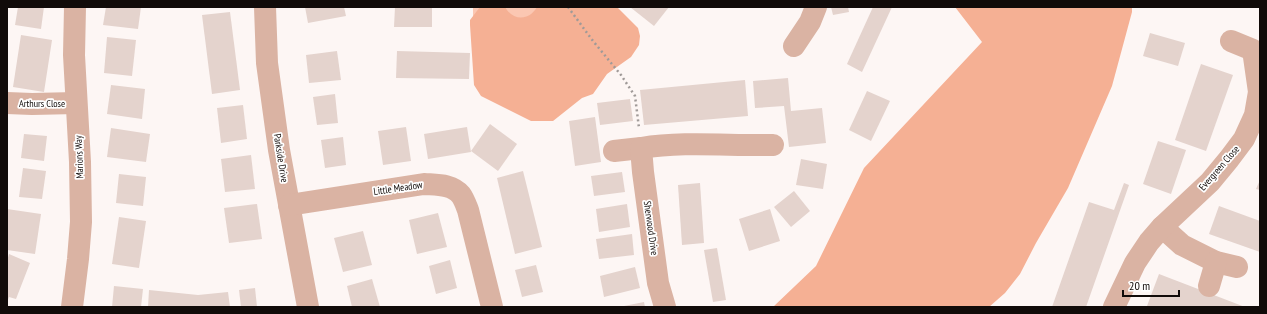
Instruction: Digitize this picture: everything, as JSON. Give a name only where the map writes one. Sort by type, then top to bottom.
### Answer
[{"type":"street","name":"Marions Way","points":[[72,307],[81,222],[80,162],[74,54],[75,7]]},
{"type":"street","name":"Parkside Drive","points":[[265,7],[268,63],[279,150],[308,307]]},
{"type":"street","points":[[794,46],[810,22],[816,7]]},
{"type":"street","name":"Evergreen Close","points":[[1114,307],[1135,263],[1149,242],[1210,182],[1244,139],[1255,115],[1258,92],[1256,45],[1231,40]]},
{"type":"street","name":"Arthurs Close","points":[[7,103],[76,103]]},
{"type":"street","points":[[614,151],[678,144],[737,146],[773,145]]},
{"type":"street","name":"Sherwood Drive","points":[[641,148],[642,172],[658,283],[665,307]]},
{"type":"street","name":"Little Meadow","points":[[289,205],[424,184],[444,185],[455,190],[461,196],[468,210],[492,307]]},
{"type":"street","points":[[1162,228],[1182,245],[1216,262],[1237,267]]},
{"type":"street","points":[[1209,286],[1216,262]]},
{"type":"path","points":[[568,7],[621,75],[635,96],[641,148]]},
{"type":"shaded area","points":[[473,7],[559,7],[473,33]]},
{"type":"shaded area","points":[[480,7],[505,7],[512,15],[521,18],[530,15],[537,7],[617,7],[638,28],[640,36],[639,45],[631,57],[607,74],[593,94],[582,98],[553,121],[531,121],[481,96],[474,85],[470,20]]},
{"type":"shaded area","points":[[955,7],[1132,7],[1132,12],[1112,86],[1068,188],[1020,274],[1005,293],[989,307],[773,307],[816,266],[864,168],[982,42]]},
{"type":"building","points":[[18,7],[44,7],[41,29],[15,25]]},
{"type":"building","points":[[106,7],[141,7],[138,29],[103,25]]},
{"type":"building","points":[[305,7],[344,7],[346,16],[308,23]]},
{"type":"building","points":[[395,7],[432,7],[432,27],[394,27]]},
{"type":"building","points":[[630,7],[669,7],[654,26]]},
{"type":"building","points":[[831,7],[848,7],[849,12],[833,15]]},
{"type":"building","points":[[873,7],[892,7],[862,72],[847,64]]},
{"type":"building","points":[[230,12],[240,90],[212,94],[202,15]]},
{"type":"building","points":[[1150,33],[1185,43],[1178,66],[1143,56]]},
{"type":"building","points":[[21,35],[52,40],[44,92],[13,87]]},
{"type":"building","points":[[107,37],[136,40],[132,76],[104,73]]},
{"type":"building","points":[[337,51],[341,80],[309,83],[306,55]]},
{"type":"building","points":[[397,51],[470,53],[469,79],[396,78]]},
{"type":"building","points":[[1201,64],[1233,75],[1206,151],[1175,140]]},
{"type":"building","points":[[788,78],[791,111],[822,108],[826,143],[789,147],[784,106],[755,108],[753,81]]},
{"type":"building","points":[[745,80],[748,116],[644,125],[640,90]]},
{"type":"building","points":[[111,85],[145,89],[142,119],[107,114]]},
{"type":"building","points":[[867,91],[890,101],[871,141],[849,130]]},
{"type":"building","points":[[335,94],[338,123],[317,125],[313,97]]},
{"type":"building","points":[[630,99],[633,121],[600,125],[597,103]]},
{"type":"building","points":[[243,105],[247,139],[221,143],[217,108]]},
{"type":"building","points":[[595,117],[601,162],[575,166],[569,121]]},
{"type":"building","points":[[490,124],[517,144],[498,171],[471,151]]},
{"type":"building","points":[[406,127],[411,161],[383,165],[378,131]]},
{"type":"building","points":[[467,127],[471,152],[428,159],[424,134]]},
{"type":"building","points":[[111,128],[150,134],[146,162],[107,157]]},
{"type":"building","points":[[24,134],[47,136],[44,161],[21,158]]},
{"type":"building","points":[[343,137],[346,165],[325,168],[321,140]]},
{"type":"building","points":[[1158,141],[1186,150],[1171,194],[1143,184]]},
{"type":"building","points":[[251,155],[255,189],[225,192],[221,159]]},
{"type":"building","points":[[801,159],[827,164],[823,189],[796,185]]},
{"type":"building","points":[[23,168],[46,171],[42,199],[19,197]]},
{"type":"building","points":[[523,171],[542,247],[515,254],[497,178]]},
{"type":"building","points":[[622,172],[625,192],[594,196],[591,176]]},
{"type":"building","points":[[119,174],[146,177],[143,206],[116,203]]},
{"type":"building","points":[[1260,180],[1260,190],[1256,189]]},
{"type":"building","points":[[700,183],[704,243],[682,245],[678,185]]},
{"type":"building","points":[[1124,183],[1129,185],[1086,307],[1052,307],[1089,202],[1114,210]]},
{"type":"building","points":[[794,191],[810,211],[791,227],[774,207]]},
{"type":"building","points":[[257,204],[262,239],[229,243],[224,208]]},
{"type":"building","points":[[627,204],[630,227],[599,232],[596,209]]},
{"type":"building","points":[[1219,206],[1260,221],[1260,252],[1209,234]]},
{"type":"building","points":[[7,209],[41,214],[35,254],[7,250]]},
{"type":"building","points":[[770,209],[780,241],[749,251],[739,219]]},
{"type":"building","points":[[438,213],[447,247],[417,254],[409,220]]},
{"type":"building","points":[[119,217],[146,221],[139,268],[112,264]]},
{"type":"building","points":[[363,231],[372,265],[343,272],[334,238]]},
{"type":"building","points":[[632,234],[634,255],[599,259],[596,239]]},
{"type":"building","points":[[717,248],[726,300],[713,302],[704,250]]},
{"type":"building","points":[[9,254],[30,263],[16,299],[9,297],[7,302],[7,261]]},
{"type":"building","points":[[450,260],[457,288],[436,294],[429,266]]},
{"type":"building","points":[[536,265],[543,292],[522,297],[515,270]]},
{"type":"building","points":[[635,267],[640,288],[604,297],[600,276]]},
{"type":"building","points":[[1159,274],[1245,307],[1149,307],[1147,306]]},
{"type":"building","points":[[372,279],[380,307],[352,307],[347,286]]},
{"type":"building","points":[[114,286],[143,289],[141,307],[112,307]]},
{"type":"building","points":[[255,288],[257,307],[241,307],[239,290]]},
{"type":"building","points":[[149,290],[198,295],[228,292],[230,307],[148,307]]},
{"type":"building","points":[[644,302],[645,307],[624,307],[624,306]]}]
